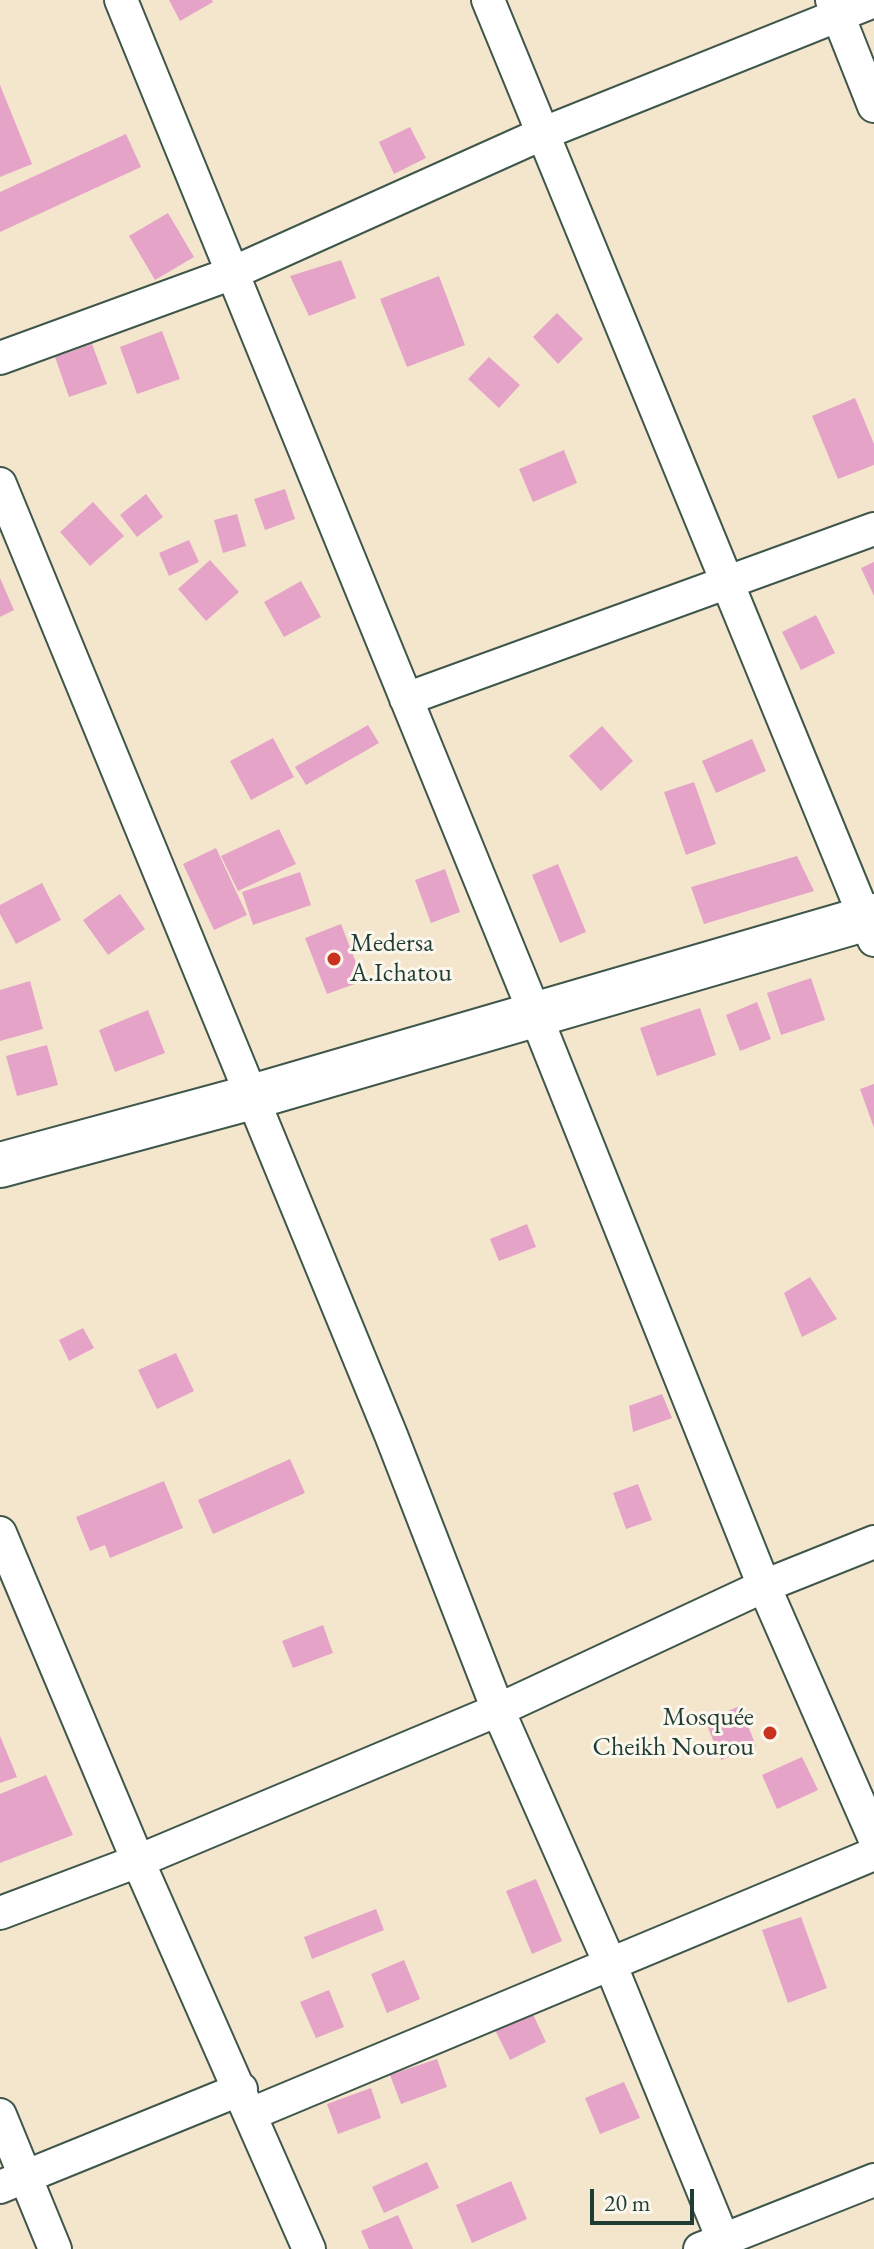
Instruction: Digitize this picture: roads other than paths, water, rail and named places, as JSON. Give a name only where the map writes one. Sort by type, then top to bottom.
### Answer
[{"type":"street","points":[[121,0],[230,274],[535,1014],[764,1586],[874,1837]]},
{"type":"street","points":[[0,1165],[252,1097],[535,1014],[871,925],[488,0]]},
{"type":"street","points":[[0,358],[230,274],[544,133],[836,8],[874,1]]},
{"type":"street","points":[[836,8],[874,106]]},
{"type":"street","points":[[0,484],[391,1435],[498,1710],[611,1966],[717,2246],[874,2180]]},
{"type":"street","points":[[406,699],[874,529]]},
{"type":"street","points":[[0,1533],[138,1861],[309,2249]]},
{"type":"street","points":[[0,1913],[138,1861],[498,1710],[764,1586],[874,1542]]},
{"type":"street","points":[[13,2182],[246,2102],[611,1966],[874,1854]]},
{"type":"street","points":[[0,2115],[13,2182],[55,2249]]},
{"type":"place","name":"Medersa A.Ichatou","points":[[334,959]]},
{"type":"place","name":"Mosquée Cheikh Nourou","points":[[770,1733]]}]
